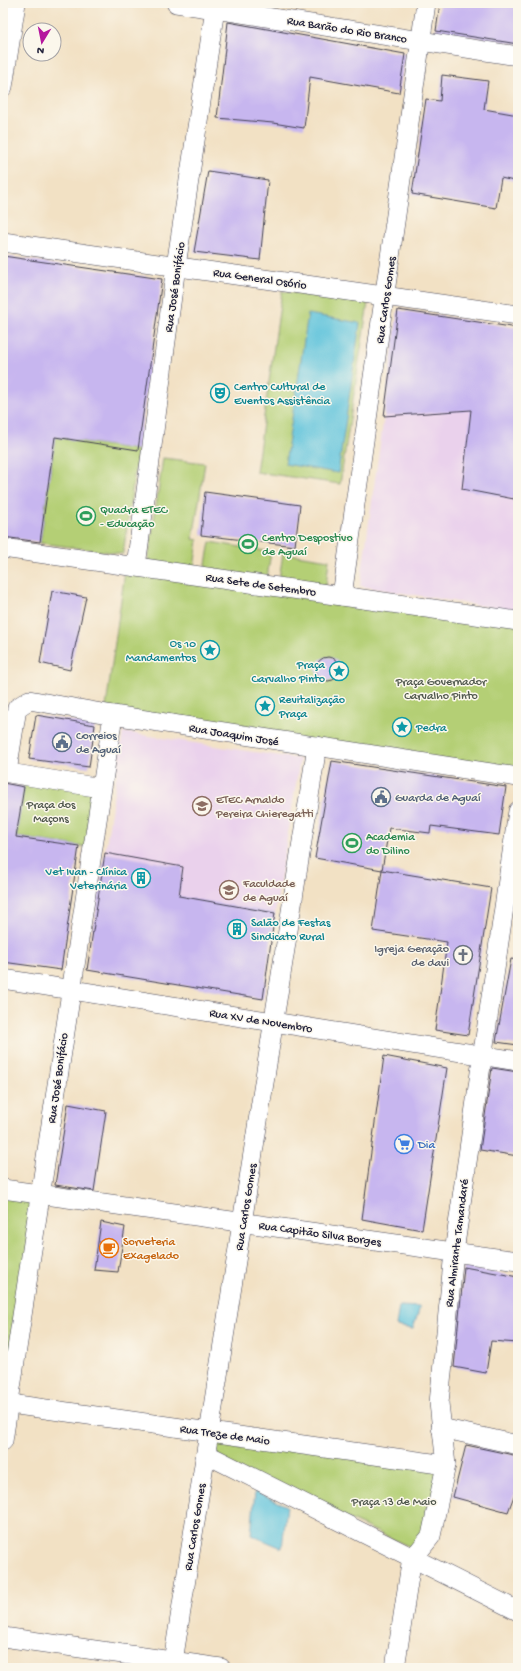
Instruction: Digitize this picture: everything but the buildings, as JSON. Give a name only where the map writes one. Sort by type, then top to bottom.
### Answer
[{"type":"street","points":[[3,87],[16,3]]},
{"type":"street","name":"Rua Barão do Rio Branco","points":[[176,3],[518,56]]},
{"type":"street","name":"Rua Carlos Gomes","points":[[342,596],[426,3]]},
{"type":"street","name":"Rua José Bonifácio","points":[[136,566],[176,266],[215,9]]},
{"type":"street","name":"Rua General Osório","points":[[3,242],[518,315]]},
{"type":"street","name":"Rua Sete de Setembro","points":[[3,548],[518,621]]},
{"type":"street","name":"Rua Joaquim José","points":[[5,772],[16,708],[29,700],[113,715],[518,777]]},
{"type":"street","name":"Rua José Bonifácio","points":[[3,1441],[6,1404],[40,1194],[113,715]]},
{"type":"street","name":"Rua Carlos Gomes","points":[[173,1665],[317,746]]},
{"type":"street","points":[[5,772],[101,788]]},
{"type":"street","name":"Rua Almirante Tamandaré","points":[[412,1557],[419,1551],[430,1536],[446,1465],[439,1402],[454,1252],[518,811]]},
{"type":"street","name":"Rua XV de Novembro","points":[[3,979],[518,1060]]},
{"type":"street","name":"Rua Capitão Silva Borges","points":[[3,1189],[518,1260]]},
{"type":"street","name":"Rua Treze de Maio","points":[[6,1404],[446,1465]]},
{"type":"street","points":[[441,1428],[518,1445]]},
{"type":"street","name":"Rua Treze de Maio","points":[[206,1454],[518,1611]]},
{"type":"street","points":[[395,1668],[412,1557]]},
{"type":"street","points":[[3,1637],[173,1665],[221,1668]]},
{"type":"shaded area","points":[[460,410],[518,410],[518,612],[360,586],[384,416]]},
{"type":"shaded area","name":"ETEC Arnaldo Pereira Chieregatti","points":[[123,732],[300,759],[275,913],[179,896],[183,867],[105,853]]},
{"type":"green space","points":[[282,291],[368,303],[340,484],[256,472]]},
{"type":"green space","name":"Quadra ETEC - Educação","points":[[55,437],[138,450],[123,554],[40,543]]},
{"type":"green space","points":[[163,458],[205,463],[193,539],[198,540],[194,568],[148,561]]},
{"type":"green space","points":[[210,542],[271,552],[267,578],[205,569]]},
{"type":"green space","points":[[283,553],[329,560],[326,586],[279,580]]},
{"type":"green space","name":"Praça Governador Carvalho Pinto","points":[[126,564],[518,621],[518,777],[105,714]]},
{"type":"green space","name":"Praça dos Maçons","points":[[25,776],[101,788],[92,848],[16,837]]},
{"type":"green space","points":[[3,1189],[40,1194],[3,1403]]},
{"type":"green space","name":"Praça 13 de Maio","points":[[209,1432],[446,1465],[419,1551],[206,1454]]},
{"type":"water","points":[[308,314],[360,323],[338,473],[285,464]]},
{"type":"water","points":[[399,1306],[420,1307],[413,1329],[396,1326]]},
{"type":"water","points":[[255,1491],[287,1506],[282,1548],[251,1535]]},
{"type":"place","name":"Centro Cultural de Eventos Assistência","points":[[220,393]]},
{"type":"place","name":"Quadra ETEC - Educação","points":[[86,516]]},
{"type":"place","name":"Centro Despostivo de Aguaí","points":[[248,544]]},
{"type":"place","name":"Os 10 Mandamentos","points":[[210,650]]},
{"type":"place","name":"Praça Carvalho Pinto","points":[[339,671]]},
{"type":"place","name":"Revitalização Praça","points":[[265,706]]},
{"type":"place","name":"Pedra","points":[[402,727]]},
{"type":"place","name":"Correios de Aguaí","points":[[62,742]]},
{"type":"place","name":"Guarda de Aguaí","points":[[381,797]]},
{"type":"place","name":"ETEC Arnaldo Pereira Chieregatti","points":[[202,806]]},
{"type":"place","name":"Academia do Dilino","points":[[352,843]]},
{"type":"place","name":"Vet Ivan - Clínica Veterinária","points":[[141,878]]},
{"type":"place","name":"Faculdade de Aguaí","points":[[229,890]]},
{"type":"place","name":"Salão de Festas Sindicato Rural","points":[[237,929]]},
{"type":"place","name":"Igreja Geração de davi","points":[[463,955]]},
{"type":"place","name":"Dia","points":[[404,1144]]},
{"type":"place","name":"Sorveteria Exagelado","points":[[109,1248]]}]
